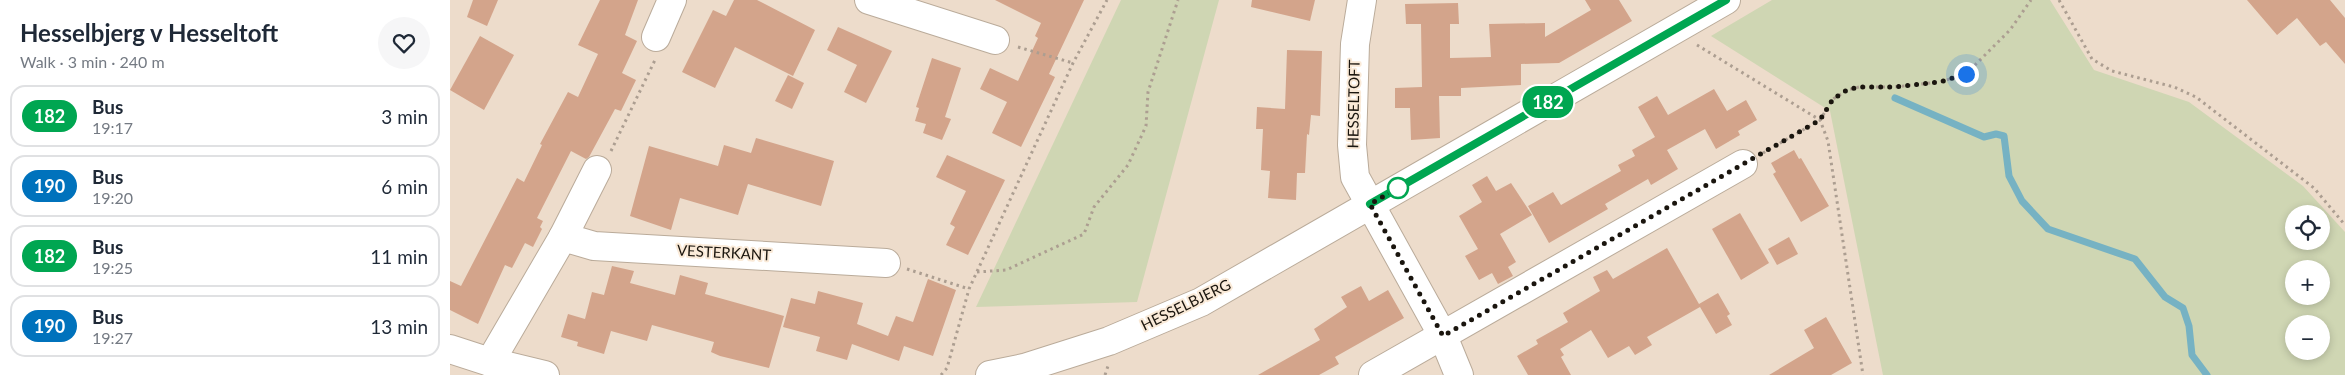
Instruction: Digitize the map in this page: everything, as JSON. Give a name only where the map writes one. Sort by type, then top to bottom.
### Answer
[{"type":"street","points":[[656,37],[672,0]]},
{"type":"street","points":[[869,0],[996,40]]},
{"type":"street","name":"HESSELTOFT","points":[[1362,0],[1355,44],[1352,145],[1354,177],[1443,336],[1459,375]]},
{"type":"street","name":"HESSELBJERG","points":[[990,375],[1024,368],[1109,341],[1201,302],[1726,0]]},
{"type":"street","points":[[1373,375],[1743,164]]},
{"type":"street","points":[[490,362],[563,237],[597,170]]},
{"type":"street","name":"VESTERKANT","points":[[563,237],[594,246],[886,263]]},
{"type":"street","points":[[450,349],[490,362],[545,375]]},
{"type":"path","points":[[941,375],[947,368],[969,289],[976,272],[1073,63],[1107,0]]},
{"type":"path","points":[[976,272],[1006,270],[1084,234],[1094,207],[1128,164],[1146,126],[1148,92],[1178,0]]},
{"type":"path","points":[[1743,164],[1820,120],[1833,99],[1847,90],[1859,87],[1894,87],[1940,82],[1966,74],[2010,30],[2031,0]]},
{"type":"path","points":[[2059,0],[2092,59],[2112,72],[2174,87],[2196,97],[2314,188],[2345,225]]},
{"type":"path","points":[[1679,27],[1697,45],[1820,120],[1828,141],[1863,375]]},
{"type":"path","points":[[597,170],[605,162],[657,57],[656,37]]},
{"type":"path","points":[[996,40],[1073,63]]},
{"type":"path","points":[[886,263],[969,289]]},
{"type":"green space","points":[[1121,0],[1219,0],[1137,302],[976,307]]},
{"type":"green space","points":[[1772,0],[2050,0],[2094,70],[2189,102],[2303,186],[2320,205],[2285,205],[2285,250],[2330,250],[2330,216],[2345,232],[2345,375],[1883,375],[1830,111],[1711,36]]},
{"type":"building","points":[[473,0],[498,0],[487,26],[467,17]]},
{"type":"building","points":[[600,0],[638,0],[625,35],[637,41],[622,73],[636,80],[621,111],[615,109],[589,157],[586,159],[571,151],[537,218],[543,221],[540,227],[542,229],[533,247],[525,243],[512,268],[505,265],[478,324],[450,310],[450,281],[461,286],[517,178],[524,182],[542,145],[540,144],[568,92],[578,97],[598,54],[578,45]]},
{"type":"building","points":[[734,0],[757,0],[815,30],[793,76],[735,47],[715,88],[682,72],[713,10],[726,16]]},
{"type":"building","points":[[995,0],[1084,0],[1049,74],[1055,77],[1021,147],[992,133],[1007,102],[980,89],[990,68],[1018,81],[1038,38],[1035,36],[1041,23]]},
{"type":"building","points":[[1252,0],[1315,0],[1310,21],[1251,7]]},
{"type":"building","points":[[1585,0],[1619,0],[1632,21],[1559,63],[1521,64],[1521,85],[1461,88],[1461,96],[1439,96],[1440,138],[1411,140],[1410,108],[1395,108],[1395,88],[1422,87],[1421,24],[1406,24],[1405,4],[1458,3],[1459,24],[1450,24],[1450,58],[1491,57],[1489,24],[1545,23],[1545,37],[1591,10]]},
{"type":"building","points":[[2247,0],[2330,0],[2345,18],[2345,64],[2326,42],[2320,46],[2297,18],[2277,35]]},
{"type":"building","points":[[838,27],[892,51],[866,103],[844,92],[857,65],[827,50]]},
{"type":"building","points":[[480,36],[514,55],[484,110],[450,90]]},
{"type":"building","points":[[1287,50],[1322,51],[1320,116],[1311,115],[1309,135],[1307,134],[1305,173],[1297,173],[1296,200],[1268,198],[1270,171],[1261,170],[1263,129],[1256,129],[1257,107],[1285,109]]},
{"type":"building","points":[[932,58],[961,68],[945,117],[951,119],[942,140],[923,133],[926,124],[915,121],[919,108],[916,107]]},
{"type":"building","points":[[788,75],[804,83],[792,109],[775,101]]},
{"type":"building","points":[[1714,89],[1727,111],[1746,100],[1757,120],[1738,131],[1740,135],[1716,149],[1705,129],[1667,150],[1678,169],[1651,185],[1648,179],[1605,204],[1608,209],[1549,243],[1528,206],[1553,192],[1561,205],[1621,171],[1618,165],[1635,156],[1632,150],[1655,137],[1638,107],[1657,96],[1668,115]]},
{"type":"building","points":[[756,138],[834,161],[821,206],[748,184],[738,215],[680,198],[671,230],[630,216],[649,146],[718,166],[724,145],[751,153]]},
{"type":"building","points":[[1794,150],[1799,159],[1801,158],[1829,206],[1801,222],[1773,174],[1776,172],[1771,163]]},
{"type":"building","points":[[947,155],[1005,180],[968,255],[946,245],[955,227],[950,224],[966,191],[936,177]]},
{"type":"building","points":[[1487,176],[1496,191],[1511,183],[1532,215],[1500,234],[1516,262],[1508,267],[1513,276],[1498,284],[1492,273],[1479,280],[1465,256],[1478,249],[1459,216],[1482,202],[1472,185]]},
{"type":"building","points":[[1740,213],[1769,263],[1741,280],[1712,229]]},
{"type":"building","points":[[1789,237],[1798,254],[1777,265],[1768,249]]},
{"type":"building","points":[[1667,248],[1699,304],[1718,293],[1730,314],[1727,316],[1732,325],[1716,334],[1700,307],[1647,337],[1652,345],[1635,355],[1629,346],[1608,358],[1591,330],[1560,349],[1564,355],[1561,357],[1571,375],[1528,375],[1517,356],[1538,344],[1536,340],[1568,322],[1563,313],[1600,291],[1593,277],[1607,270],[1613,279]]},
{"type":"building","points":[[612,266],[634,271],[630,283],[675,295],[680,275],[708,283],[705,294],[784,316],[769,368],[720,356],[711,352],[714,342],[652,325],[647,341],[611,331],[604,354],[577,346],[578,342],[561,337],[568,314],[585,319],[592,292],[604,295]]},
{"type":"building","points":[[928,279],[956,290],[933,356],[904,346],[899,361],[852,344],[847,360],[816,351],[820,337],[783,327],[791,298],[815,304],[818,291],[863,303],[857,324],[888,336],[896,316],[913,322]]},
{"type":"building","points":[[1361,286],[1369,301],[1388,290],[1404,318],[1335,357],[1339,364],[1319,375],[1258,375],[1320,340],[1314,329],[1347,307],[1341,297]]},
{"type":"building","points":[[1826,317],[1852,363],[1831,375],[1769,375],[1814,348],[1804,330]]},
{"type":"waterway","points":[[1895,98],[1984,137],[1996,134],[2004,136],[2009,176],[2022,201],[2048,229],[2135,259],[2165,297],[2183,308],[2189,326],[2192,355],[2207,375]]},
{"type":"bus line","name":"182","points":[[1370,204],[1726,0]]},
{"type":"route","points":[[1398,188],[1370,204],[1443,336],[1820,120],[1833,99],[1847,90],[1859,87],[1894,87],[1940,82],[1966,74]]}]
